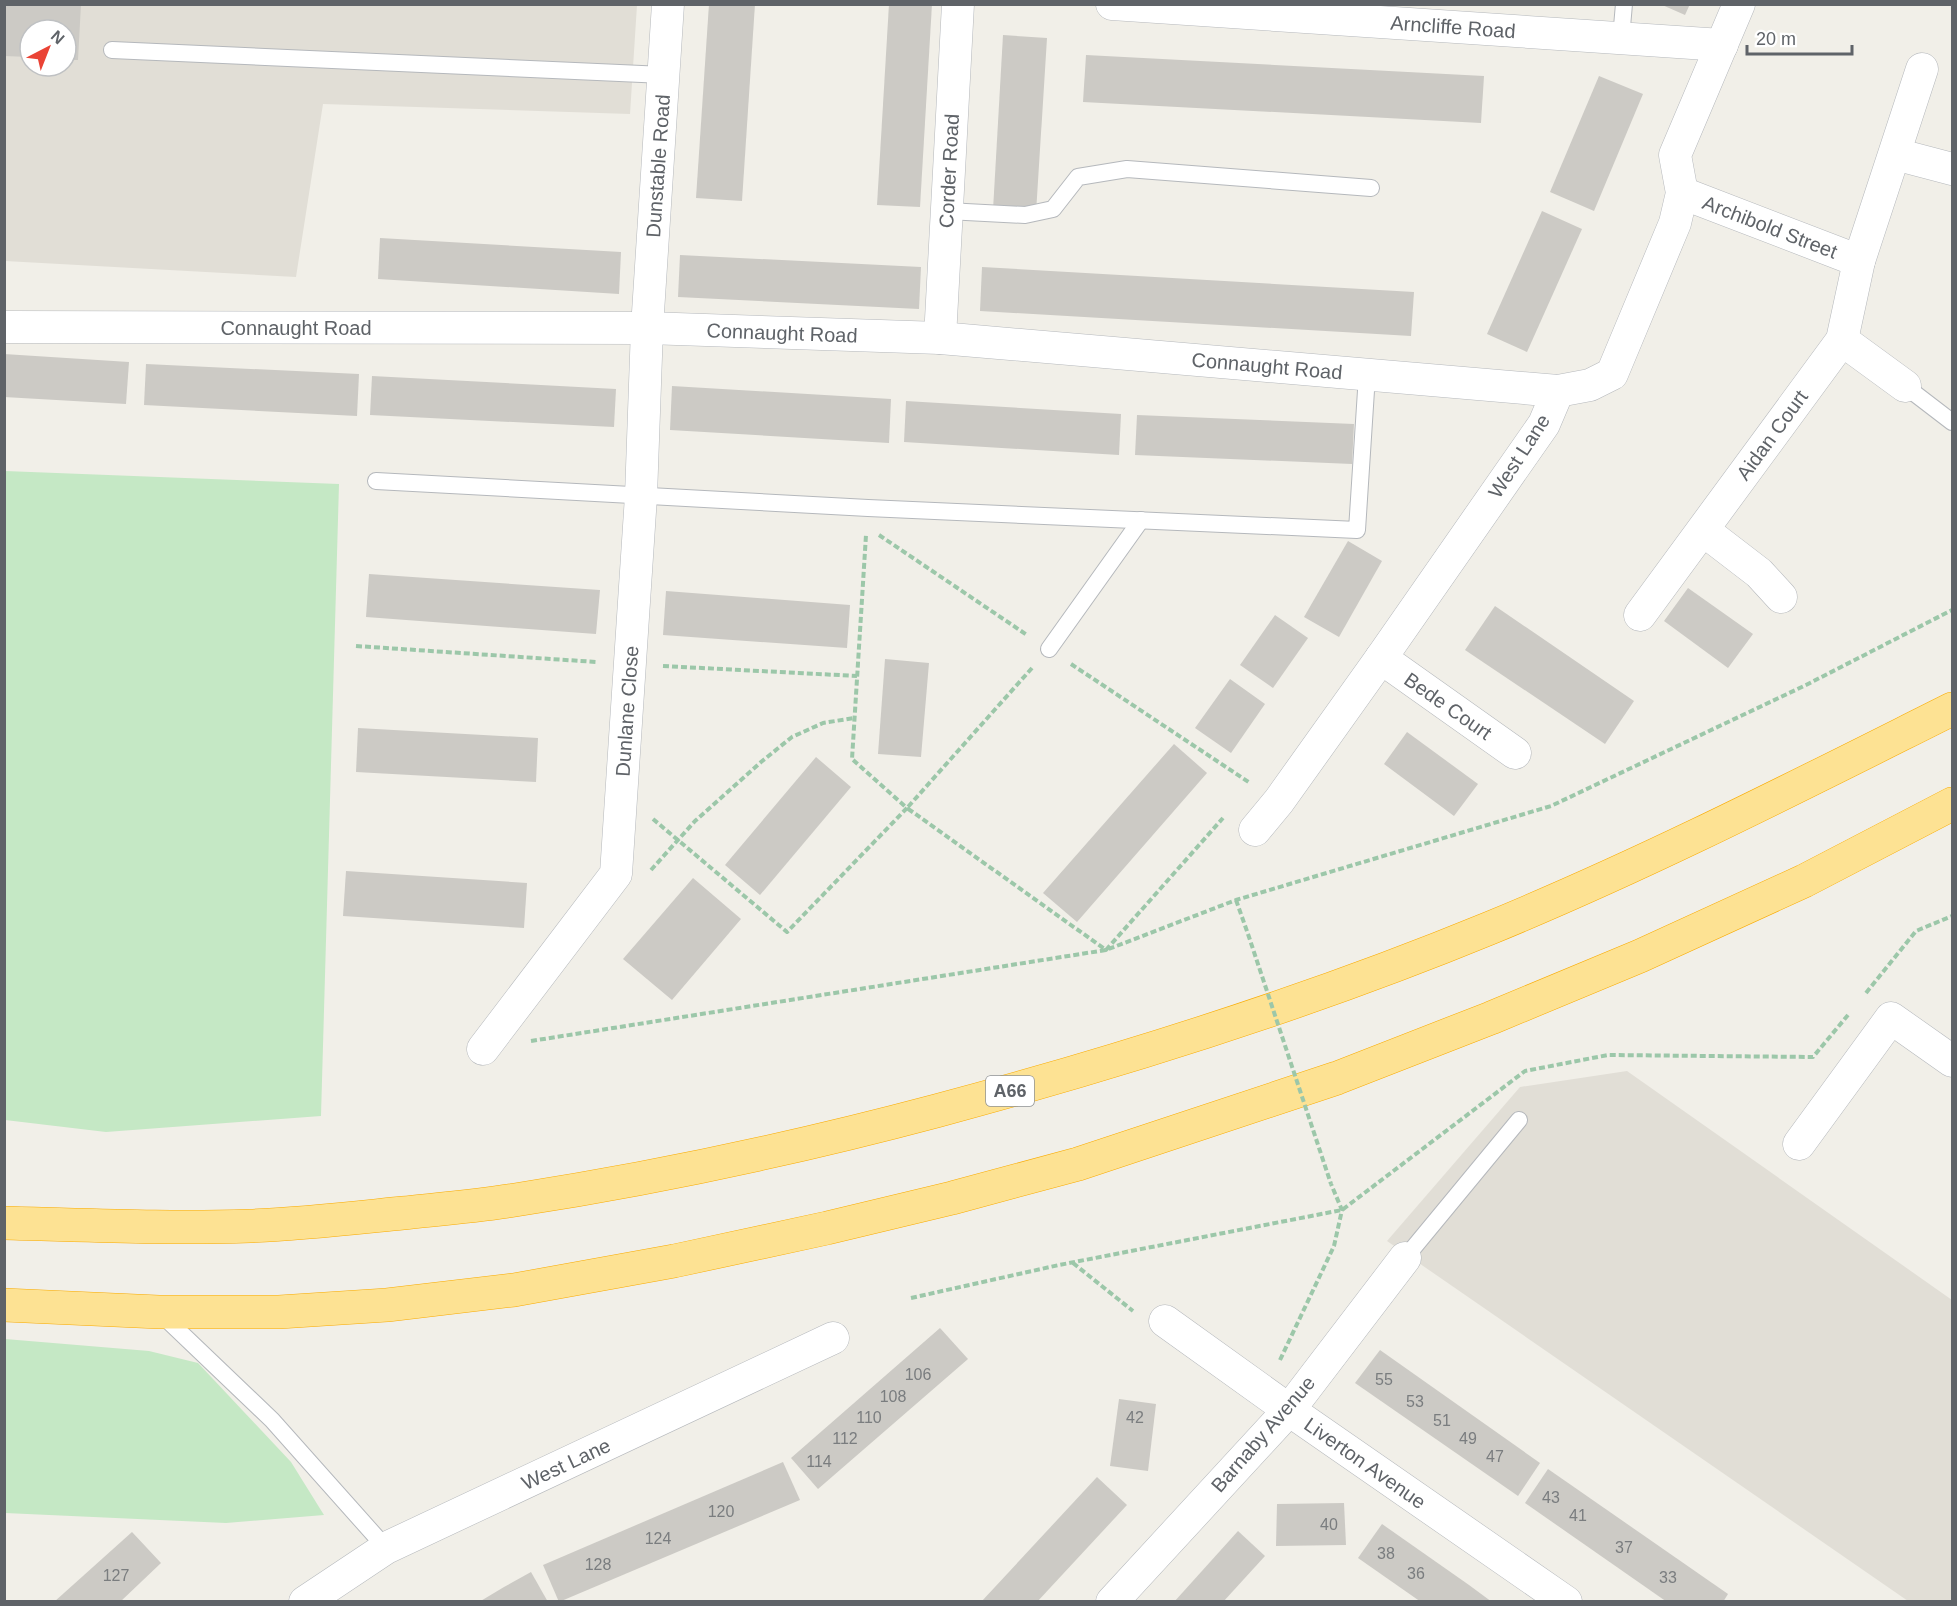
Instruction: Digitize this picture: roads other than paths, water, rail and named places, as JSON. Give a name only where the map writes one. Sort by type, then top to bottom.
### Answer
[{"type":"highway","name":"A66","points":[[4,1223],[102,1226],[251,1226],[510,1201],[652,1177],[751,1157],[996,1095],[1129,1055],[1347,982],[1490,928],[1770,801],[1953,709]]},
{"type":"highway","points":[[11,1304],[159,1312],[279,1312],[387,1305],[513,1290],[674,1261],[952,1198],[1078,1164],[1337,1078],[1640,956],[1804,881],[1953,804]]},
{"type":"street","name":"Dunstable Road","points":[[647,328],[668,4]]},
{"type":"street","name":"Corder Road","points":[[940,338],[958,4]]},
{"type":"street","name":"Arncliffe Road","points":[[1112,4],[1722,45]]},
{"type":"street","name":"West Lane","points":[[1255,830],[1381,658],[1544,424],[1557,391],[1590,385],[1611,374],[1675,222],[1682,193],[1675,155],[1739,4]]},
{"type":"street","name":"Aidan Court","points":[[1640,615],[1842,340],[1859,261],[1922,69]]},
{"type":"street","points":[[1894,154],[1953,169]]},
{"type":"street","name":"Archibold Street","points":[[1682,193],[1859,261]]},
{"type":"street","name":"Connaught Road","points":[[4,327],[647,328],[940,338],[1557,391]]},
{"type":"street","name":"Dunlane Close","points":[[483,1049],[616,874],[641,496],[647,328]]},
{"type":"street","points":[[1842,340],[1905,386]]},
{"type":"street","points":[[1703,530],[1759,573],[1781,597]]},
{"type":"street","name":"Bede Court","points":[[1381,658],[1515,753]]},
{"type":"street","points":[[1799,1144],[1891,1018],[1953,1061]]},
{"type":"street","name":"Barnaby Avenue","points":[[1112,1602],[1288,1410],[1405,1258]]},
{"type":"street","name":"Liverton Avenue","points":[[1165,1321],[1288,1410],[1566,1602]]},
{"type":"street","name":"West Lane","points":[[305,1602],[386,1548],[833,1338]]},
{"type":"lane","points":[[1621,38],[1624,4]]},
{"type":"lane","points":[[112,50],[664,75]]},
{"type":"lane","points":[[947,211],[1025,215],[1053,208],[1078,177],[1127,169],[1371,188]]},
{"type":"lane","points":[[376,481],[868,508],[1357,530],[1367,375]]},
{"type":"lane","points":[[1905,386],[1953,422]]},
{"type":"lane","points":[[1048,650],[1141,520]]},
{"type":"lane","points":[[1405,1258],[1519,1120]]},
{"type":"lane","points":[[159,1312],[272,1420],[386,1548]]}]
